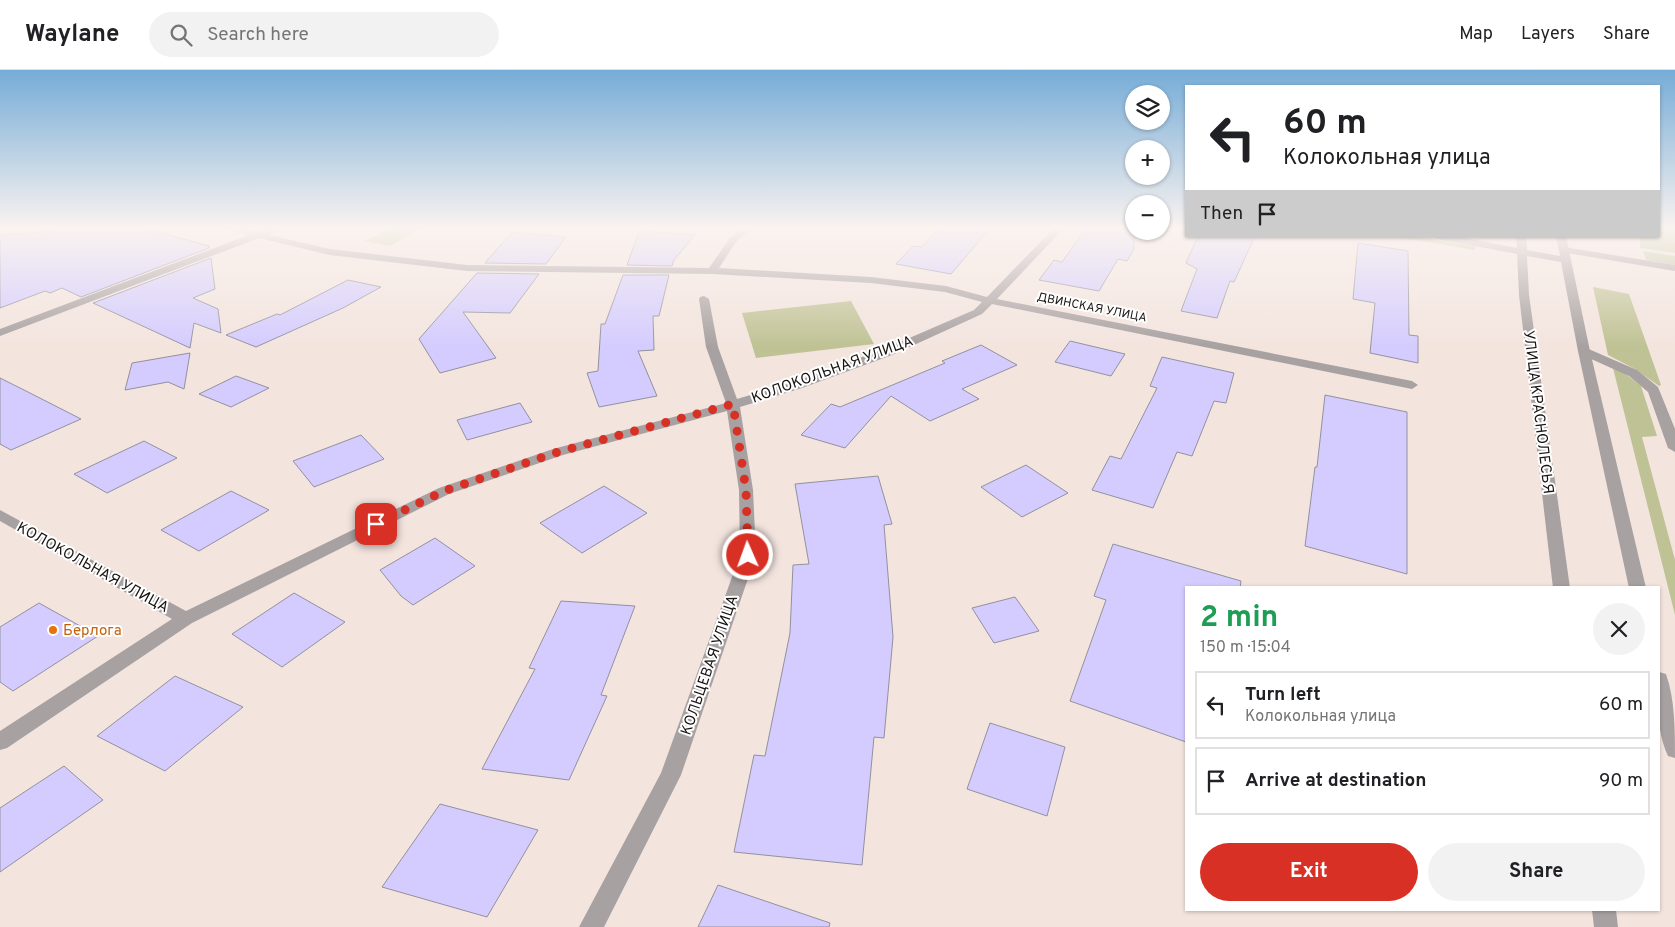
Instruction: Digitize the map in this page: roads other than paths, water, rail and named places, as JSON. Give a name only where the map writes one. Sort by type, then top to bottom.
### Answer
[{"type":"street","points":[[0,333],[173,267]]},
{"type":"street","name":"ДВИНСКАЯ УЛИЦА","points":[[458,267],[713,271],[871,280],[946,289],[987,300],[1412,386]]},
{"type":"street","points":[[713,271],[714,267]]},
{"type":"street","name":"КОЛОКОЛЬНАЯ УЛИЦА","points":[[0,742],[186,619],[444,491],[558,452],[733,404],[798,384],[888,352],[978,312],[987,300],[1020,267]]},
{"type":"street","name":"УЛИЦА КРАСНОЛЕСЬЯ","points":[[1522,267],[1524,295],[1562,586]]},
{"type":"street","points":[[1567,267],[1584,351],[1638,586]]},
{"type":"street","points":[[1620,267],[1675,279]]},
{"type":"street","name":"КОЛЬЦЕВАЯ УЛИЦА","points":[[590,927],[671,775],[748,555],[746,490],[733,404],[712,347],[704,299]]},
{"type":"street","points":[[1584,351],[1633,373],[1654,390],[1675,448]]},
{"type":"street","name":"КОЛОКОЛЬНАЯ УЛИЦА","points":[[0,515],[186,619]]},
{"type":"street","points":[[1660,683],[1675,750]]},
{"type":"street","points":[[1604,911],[1606,927]]},
{"type":"place","name":"Берлога","points":[[53,630]]}]
